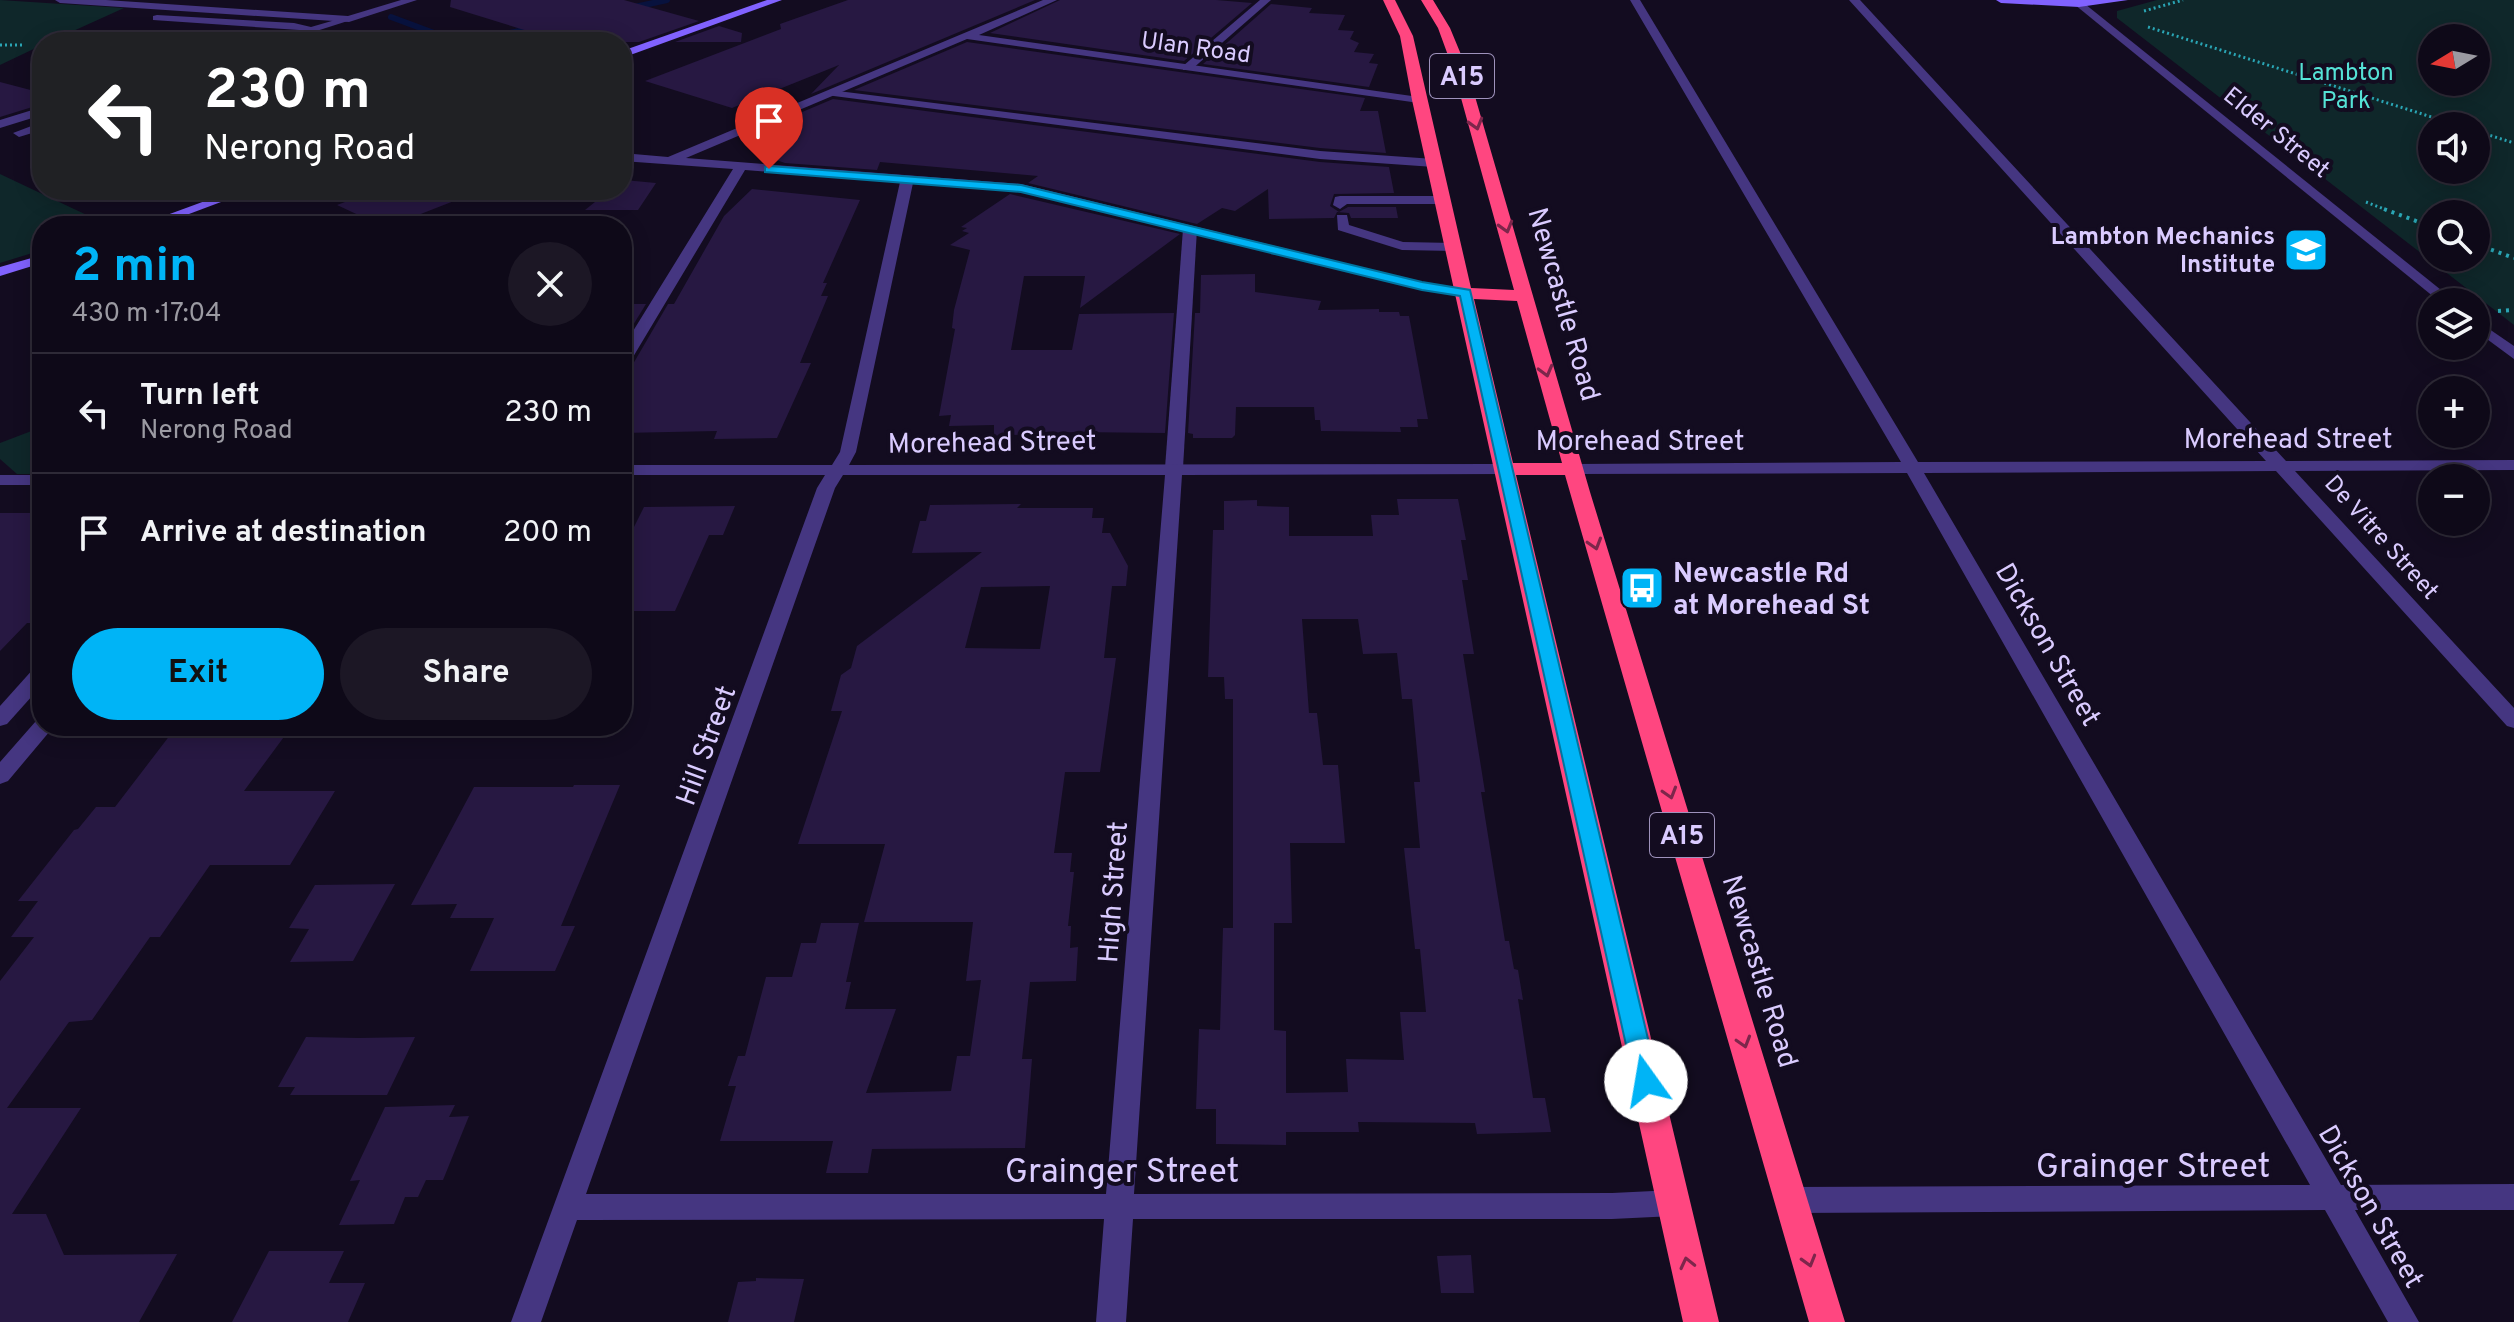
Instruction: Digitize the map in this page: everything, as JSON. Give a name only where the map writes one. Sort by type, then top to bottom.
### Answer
[{"type":"highway","name":"A15","points":[[1389,0],[1409,42],[1419,100],[1701,1322]]},
{"type":"highway","name":"Newcastle Road","points":[[1427,0],[1444,28],[1460,69],[1574,469],[1827,1322]]},
{"type":"highway","points":[[1466,293],[1526,296]]},
{"type":"highway","name":"Morehead Street","points":[[1506,469],[1574,469]]},
{"type":"street","points":[[60,0],[349,19]]},
{"type":"street","points":[[304,32],[412,0]]},
{"type":"street","points":[[632,51],[777,0]]},
{"type":"street","points":[[669,161],[1052,0]]},
{"type":"street","points":[[1187,68],[1266,0]]},
{"type":"street","name":"Dickson Street","points":[[1635,0],[1912,466],[2404,1322]]},
{"type":"street","name":"De Vitre Street","points":[[1854,0],[2514,721]]},
{"type":"street","points":[[2001,0],[2123,0]]},
{"type":"street","name":"Elder Street","points":[[2077,2],[2432,288]]},
{"type":"street","points":[[157,18],[294,26],[311,30]]},
{"type":"street","name":"Ulan Road","points":[[966,36],[1419,100]]},
{"type":"street","points":[[830,93],[1320,155],[1434,163]]},
{"type":"street","points":[[0,124],[32,114]]},
{"type":"street","points":[[19,133],[32,129]]},
{"type":"street","points":[[632,158],[1021,188],[1422,286],[1466,293]]},
{"type":"street","points":[[632,346],[741,167]]},
{"type":"street","name":"Hill Street","points":[[526,1322],[826,488],[848,452],[907,180]]},
{"type":"street","points":[[173,216],[218,200]]},
{"type":"street","points":[[1443,200],[1340,200],[1343,227],[1402,246],[1454,247]]},
{"type":"street","name":"High Street","points":[[1111,1322],[1190,229]]},
{"type":"street","points":[[0,272],[32,262]]},
{"type":"street","points":[[2490,335],[2514,354]]},
{"type":"street","name":"Morehead Street","points":[[1574,469],[2514,465]]},
{"type":"street","name":"Morehead Street","points":[[632,470],[1506,469]]},
{"type":"street","points":[[0,480],[32,480]]},
{"type":"street","points":[[0,719],[32,683]]},
{"type":"street","points":[[0,776],[34,736]]},
{"type":"street","name":"Grainger Street","points":[[1792,1200],[2514,1197]]},
{"type":"street","name":"Grainger Street","points":[[569,1207],[1612,1206],[1674,1203]]},
{"type":"path","points":[[2149,27],[2418,113]]},
{"type":"path","points":[[0,45],[24,45]]},
{"type":"path","points":[[2490,135],[2514,143]]},
{"type":"path","points":[[2490,249],[2514,258]]},
{"type":"path","points":[[2493,311],[2514,310]]},
{"type":"green space","points":[[0,0],[124,8],[71,32],[32,32],[32,50],[0,65]]},
{"type":"green space","name":"Lambton Park","points":[[2157,0],[2514,0],[2514,325],[2490,306],[2490,288],[2466,288],[2445,272],[2490,272],[2490,200],[2418,200],[2418,251],[2117,18],[2117,11]]},
{"type":"green space","points":[[0,174],[32,189],[32,200],[55,200],[89,216],[32,216],[32,253],[0,263]]},
{"type":"green space","points":[[32,431],[32,474],[17,474],[0,459],[0,443]]},
{"type":"building","points":[[451,0],[624,0],[699,21],[632,42],[632,32],[531,32],[450,7]]},
{"type":"building","points":[[848,0],[1035,0],[811,94],[839,65],[732,108],[645,81],[781,29],[780,24]]},
{"type":"building","points":[[1060,0],[1216,0],[1252,3],[1184,61],[990,33]]},
{"type":"building","points":[[1271,4],[1312,8],[1309,13],[1345,15],[1338,30],[1354,31],[1350,39],[1359,43],[1354,52],[1374,54],[1369,63],[1378,64],[1369,87],[1203,64]]},
{"type":"building","points":[[719,26],[742,33],[741,42],[675,42]]},
{"type":"building","points":[[967,42],[1365,98],[1360,111],[1378,111],[1386,153],[1320,148],[854,90]]},
{"type":"building","points":[[0,82],[32,90],[32,107],[0,117]]},
{"type":"building","points":[[833,99],[1320,162],[1389,167],[1394,193],[1334,194],[1330,206],[1339,212],[1348,207],[1396,207],[1398,218],[1351,218],[1349,213],[1337,212],[1334,218],[1269,219],[1268,189],[1235,211],[1222,208],[1197,224],[1028,183],[1038,176],[880,162],[877,170],[785,163],[755,153],[788,118]]},
{"type":"building","points":[[632,181],[656,183],[638,210],[585,210],[598,200],[632,200]]},
{"type":"building","points":[[752,189],[860,200],[823,283],[827,283],[821,296],[828,296],[800,363],[811,363],[777,438],[714,439],[717,431],[632,433],[632,365],[668,304],[674,304],[724,216]]},
{"type":"building","points":[[1010,194],[1180,234],[1080,308],[1085,276],[1024,276],[1011,350],[1072,350],[1079,314],[1174,313],[1165,433],[1075,432],[994,436],[994,425],[949,426],[951,415],[939,416],[955,329],[952,328],[954,310],[970,250],[950,245],[969,233],[962,231],[967,228],[961,227]]},
{"type":"building","points":[[350,200],[457,200],[416,216],[361,216],[337,205]]},
{"type":"building","points":[[1255,274],[1255,292],[1321,301],[1318,310],[1379,309],[1379,312],[1399,312],[1400,316],[1409,316],[1428,419],[1417,419],[1418,427],[1400,427],[1401,432],[1321,431],[1320,420],[1315,420],[1314,407],[1236,407],[1235,435],[1232,438],[1193,438],[1193,434],[1188,433],[1195,313],[1200,313],[1201,275]]},
{"type":"building","points":[[632,304],[646,304],[632,327]]},
{"type":"building","points":[[1397,499],[1458,499],[1466,540],[1461,540],[1468,580],[1462,580],[1474,654],[1463,654],[1485,792],[1481,792],[1505,941],[1509,941],[1514,969],[1518,970],[1523,1000],[1518,999],[1533,1098],[1545,1098],[1551,1132],[1477,1134],[1475,1123],[1358,1122],[1359,1132],[1286,1132],[1286,1145],[1216,1144],[1216,1109],[1196,1109],[1199,1029],[1220,1030],[1223,928],[1233,928],[1233,699],[1225,699],[1224,677],[1208,677],[1213,530],[1224,530],[1224,501],[1257,500],[1257,506],[1289,507],[1289,536],[1373,536],[1371,515],[1399,515]],"holes":[[[1302,619],[1358,619],[1363,654],[1397,653],[1402,699],[1412,699],[1420,782],[1414,782],[1420,848],[1404,848],[1415,949],[1420,949],[1426,1012],[1400,1012],[1404,1060],[1346,1059],[1348,1092],[1286,1093],[1286,1031],[1274,1030],[1274,923],[1292,923],[1290,843],[1345,843],[1338,765],[1323,765],[1317,713],[1309,713]]]},
{"type":"building","points":[[1021,504],[1017,508],[1093,508],[1092,518],[1104,518],[1102,533],[1110,533],[1128,566],[1126,586],[1112,586],[1104,658],[1116,658],[1100,772],[1065,772],[1054,853],[1072,853],[1070,872],[1074,872],[1068,926],[1071,926],[1070,948],[1078,947],[1076,981],[1030,982],[1022,1059],[1032,1059],[1025,1148],[872,1149],[868,1173],[826,1173],[833,1141],[720,1141],[736,1086],[728,1086],[738,1056],[745,1056],[766,977],[792,977],[801,943],[816,943],[821,923],[859,923],[846,982],[851,982],[845,1009],[896,1009],[866,1093],[951,1091],[957,1056],[970,1056],[981,980],[966,981],[973,922],[864,922],[885,844],[798,844],[842,711],[831,711],[841,675],[851,668],[857,646],[982,552],[912,553],[920,521],[926,521],[930,505]],"holes":[[[1050,586],[1040,649],[965,648],[981,587]]]},
{"type":"building","points":[[735,506],[723,535],[709,535],[675,611],[632,611],[632,531],[644,507]]},
{"type":"building","points":[[0,513],[32,513],[32,623],[27,623],[0,651]]},
{"type":"building","points":[[169,736],[285,736],[244,791],[335,791],[290,865],[210,865],[160,937],[150,937],[92,1020],[69,1022],[7,1108],[81,1108],[12,1214],[46,1214],[64,1255],[177,1254],[139,1322],[0,1322],[0,981],[34,937],[11,937],[38,901],[18,901],[96,807],[115,807]]},
{"type":"building","points":[[620,785],[561,926],[575,926],[555,971],[470,971],[494,918],[450,918],[457,904],[411,905],[474,787]]},
{"type":"building","points":[[395,884],[353,961],[290,962],[309,929],[289,928],[315,885]]},
{"type":"building","points":[[306,1037],[415,1037],[387,1095],[290,1095],[295,1087],[278,1087]]},
{"type":"building","points":[[455,1105],[449,1117],[469,1116],[443,1180],[426,1180],[418,1197],[405,1197],[394,1224],[339,1225],[360,1180],[350,1181],[385,1107]]},
{"type":"building","points":[[269,1251],[344,1251],[329,1283],[365,1283],[348,1322],[232,1322]]},
{"type":"building","points":[[1471,1255],[1474,1293],[1441,1293],[1437,1256]]},
{"type":"building","points":[[756,1278],[804,1279],[794,1322],[728,1322],[738,1282],[756,1281]]},
{"type":"waterway","points":[[630,8],[667,0]]},
{"type":"waterway","points":[[391,17],[431,32]]},
{"type":"waterway","points":[[514,32],[539,27]]},
{"type":"place","name":"Lambton Mechanics Institute","points":[[2306,250]]},
{"type":"place","name":"Newcastle Rd at Morehead St","points":[[1642,588]]},
{"type":"route","points":[[769,169],[1021,188],[1422,286],[1466,293],[1646,1081]]}]
